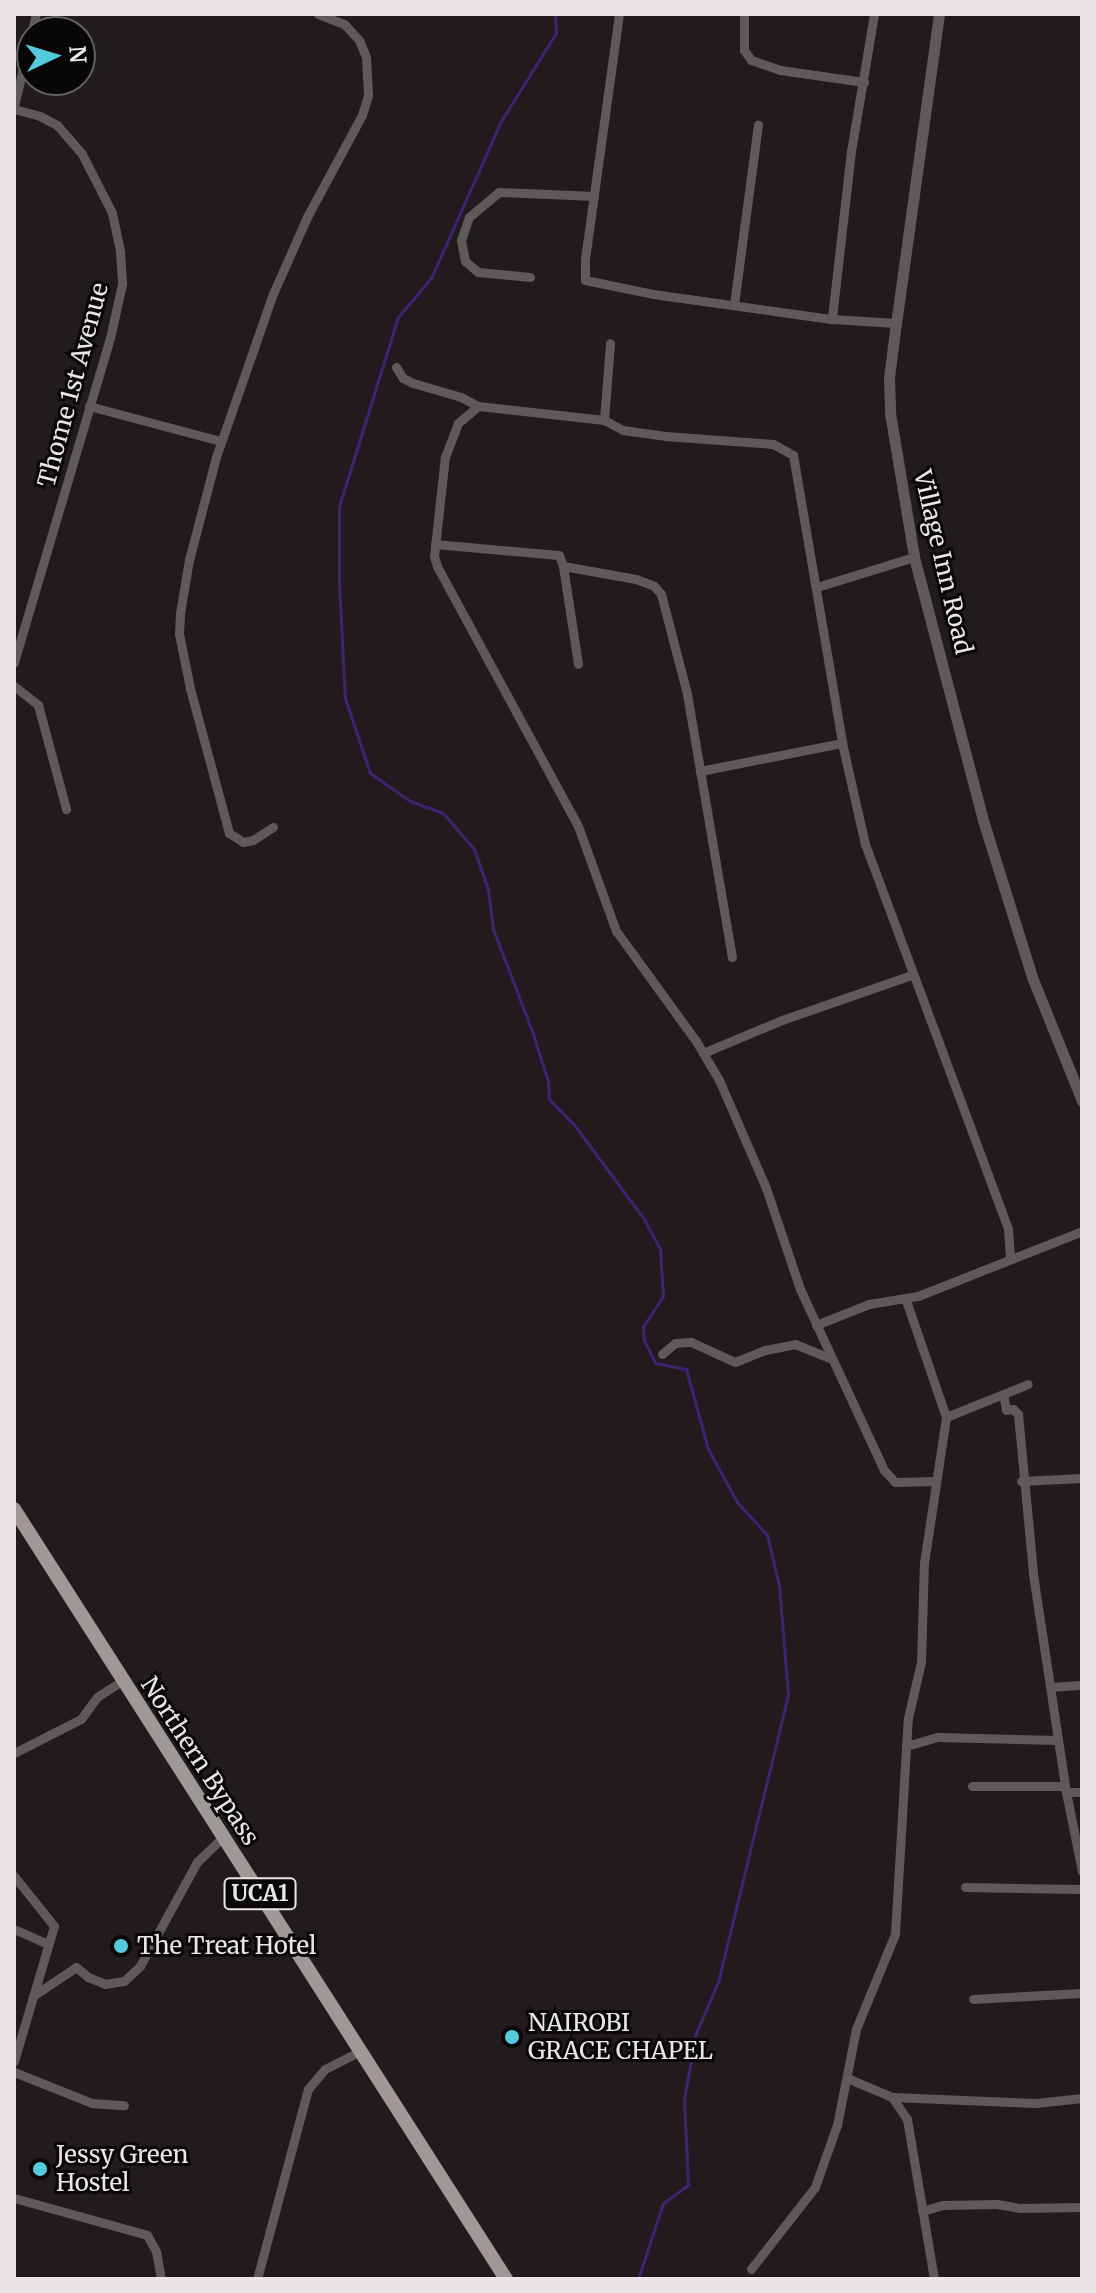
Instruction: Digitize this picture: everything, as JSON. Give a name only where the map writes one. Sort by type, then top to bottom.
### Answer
[{"type":"main road","name":"Northern Bypass","points":[[14,1509],[506,2279]]},
{"type":"street","points":[[14,108],[36,14]]},
{"type":"street","points":[[273,827],[253,840],[243,842],[229,833],[179,634],[189,560],[221,441],[290,250],[353,134],[368,95],[366,57],[359,40],[344,24],[318,14]]},
{"type":"street","points":[[619,14],[585,260],[587,282],[832,319],[896,323]]},
{"type":"street","points":[[744,14],[744,50],[751,60],[780,70],[864,82]]},
{"type":"street","points":[[832,319],[851,151],[874,14]]},
{"type":"street","name":"Village Inn Road","points":[[939,14],[889,378],[890,413],[914,557],[965,759],[1012,916],[1049,1024],[1082,1101]]},
{"type":"street","name":"Thome 1st Avenue","points":[[14,108],[40,116],[68,134],[106,198],[114,223],[121,270],[119,303],[14,663]]},
{"type":"street","points":[[734,304],[758,125]]},
{"type":"street","points":[[530,277],[478,272],[465,261],[461,240],[469,217],[499,192],[594,196]]},
{"type":"street","points":[[604,420],[610,343]]},
{"type":"street","points":[[396,367],[403,378],[413,383],[467,399],[478,406],[604,420],[623,430],[773,444],[790,451],[795,461],[842,743],[865,844],[911,975],[1003,1214],[1010,1238],[1010,1257]]},
{"type":"street","points":[[89,406],[221,441]]},
{"type":"street","points":[[478,406],[458,423],[445,457],[435,544],[437,566],[578,826],[611,921],[703,1053],[755,1162],[830,1358],[884,1470],[895,1482],[936,1481]]},
{"type":"street","points":[[435,544],[559,555],[578,664]]},
{"type":"street","points":[[817,587],[914,557]]},
{"type":"street","points":[[563,566],[636,579],[654,586],[661,594],[671,620],[732,957]]},
{"type":"street","points":[[14,686],[38,705],[66,809]]},
{"type":"street","points":[[700,771],[842,743]]},
{"type":"street","points":[[703,1053],[782,1020],[911,975]]},
{"type":"street","points":[[816,1325],[869,1304],[906,1300],[1082,1231]]},
{"type":"street","points":[[751,2269],[815,2187],[837,2125],[856,2029],[895,1934],[906,1746],[921,1662],[923,1583],[946,1417],[906,1300]]},
{"type":"street","points":[[662,1354],[675,1343],[691,1342],[735,1362],[765,1350],[795,1344],[830,1358]]},
{"type":"street","points":[[946,1417],[1028,1384]]},
{"type":"street","points":[[1003,1394],[1006,1410],[1013,1409],[1018,1414],[1021,1481],[1058,1740],[1082,1871]]},
{"type":"street","points":[[1021,1481],[1082,1478]]},
{"type":"street","points":[[14,1753],[81,1719],[97,1697],[122,1681]]},
{"type":"street","points":[[1051,1687],[1082,1685]]},
{"type":"street","points":[[906,1746],[938,1737],[1058,1740]]},
{"type":"street","points":[[972,1786],[1082,1792]]},
{"type":"street","points":[[33,1996],[76,1967],[88,1977],[105,1984],[124,1981],[140,1966],[197,1862],[223,1837]]},
{"type":"street","points":[[14,1876],[54,1926],[14,2061]]},
{"type":"street","points":[[965,1887],[1082,1889]]},
{"type":"street","points":[[14,1929],[47,1944]]},
{"type":"street","points":[[973,1999],[1082,1993]]},
{"type":"street","points":[[14,2018],[26,2017]]},
{"type":"street","points":[[257,2279],[308,2089],[325,2069],[359,2052]]},
{"type":"street","points":[[14,2072],[92,2103],[124,2105]]},
{"type":"street","points":[[847,2078],[892,2097],[1036,2103],[1082,2098]]},
{"type":"street","points":[[892,2097],[907,2119],[934,2279]]},
{"type":"street","points":[[14,2198],[147,2235],[156,2251],[161,2279]]},
{"type":"street","points":[[922,2211],[943,2205],[1082,2207]]},
{"type":"waterway","points":[[555,14],[556,33],[501,121],[431,278],[398,317],[339,507],[339,584],[345,698],[370,773],[410,801],[443,813],[474,849],[488,889],[493,929],[533,1034],[548,1081],[549,1099],[575,1126],[644,1219],[660,1249],[663,1296],[643,1327],[644,1340],[655,1363],[686,1369],[708,1449],[737,1502],[767,1535],[779,1585],[788,1695],[718,1982],[696,2033],[684,2099],[688,2185],[663,2203],[638,2279]]},
{"type":"place","name":"The Treat Hotel","points":[[121,1946]]},
{"type":"place","name":"NAIROBI GRACE CHAPEL","points":[[512,2037]]},
{"type":"place","name":"Jessy Green Hostel","points":[[40,2169]]}]
